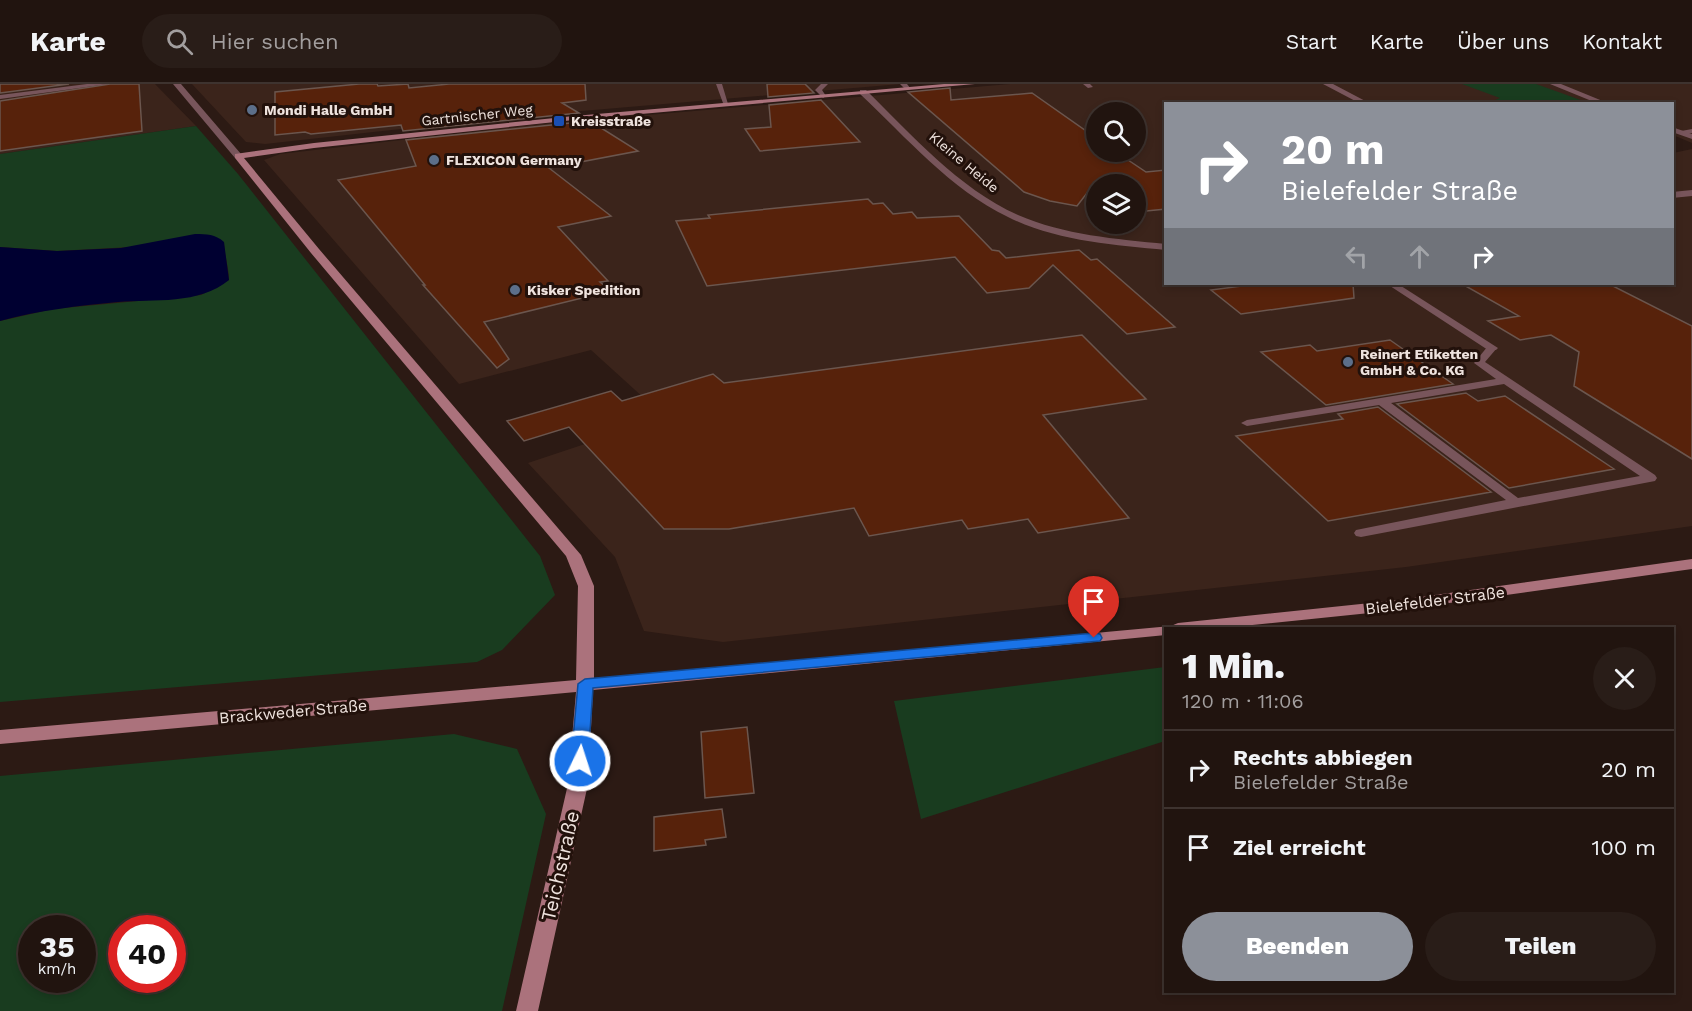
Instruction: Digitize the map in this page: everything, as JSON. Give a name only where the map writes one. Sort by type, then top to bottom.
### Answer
[{"type":"street","points":[[0,97],[104,84]]},
{"type":"street","points":[[177,84],[315,251],[573,555],[586,586],[585,684],[1164,630]]},
{"type":"street","name":"Gartnischer Weg","points":[[238,156],[280,149],[906,86],[971,84]]},
{"type":"street","points":[[1327,84],[1364,102]]},
{"type":"street","points":[[1554,84],[1602,102]]},
{"type":"street","name":"Kleine Heide","points":[[863,92],[973,193],[996,208],[1027,222],[1066,233],[1164,247]]},
{"type":"street","points":[[1676,130],[1692,137]]},
{"type":"street","points":[[1674,195],[1692,193]]},
{"type":"street","points":[[1394,285],[1492,348]]},
{"type":"street","name":"Bielefelder Straße","points":[[1188,627],[1399,605],[1692,564]]},
{"type":"street","name":"Brackweder Straße","points":[[0,737],[585,684]]},
{"type":"street","name":"Teichstraße","points":[[527,1011],[578,784],[585,684]]},
{"type":"lane","points":[[719,84],[726,104]]},
{"type":"lane","points":[[823,96],[818,90],[825,84]]},
{"type":"lane","points":[[1676,130],[1692,131]]},
{"type":"lane","points":[[1361,532],[1651,478],[1479,363],[1492,348]]},
{"type":"lane","points":[[1248,423],[1504,381]]},
{"type":"lane","points":[[1381,401],[1516,502]]},
{"type":"shaded area","points":[[0,84],[155,84],[196,126],[0,154]]},
{"type":"shaded area","points":[[192,84],[901,84],[500,118],[265,144],[246,142]]},
{"type":"shaded area","points":[[1010,84],[1692,84],[1692,143],[1674,135],[1674,102],[1164,102],[1164,285],[1674,285],[1674,153],[1692,149],[1692,526],[1406,567],[723,642],[644,631],[615,557],[528,463],[585,444],[656,409],[591,350],[459,384],[264,160],[280,154],[531,125]]},
{"type":"shaded area","points":[[195,234],[211,235],[224,242],[229,280],[204,294],[176,299],[73,307],[0,321],[0,247],[57,251],[121,248]]},
{"type":"green space","points":[[1462,84],[1536,84],[1586,102],[1491,102],[1500,98]]},
{"type":"green space","points":[[196,126],[238,174],[540,556],[555,595],[502,650],[477,662],[0,702],[0,321],[53,309],[201,295],[229,280],[224,242],[57,251],[0,247],[0,154]]},
{"type":"green space","points":[[1164,667],[1164,741],[921,819],[894,701]]},
{"type":"green space","points":[[454,734],[517,749],[546,814],[502,1011],[0,1011],[0,776]]},
{"type":"building","points":[[0,84],[69,84],[0,93]]},
{"type":"building","points":[[110,84],[139,84],[142,131],[0,151],[0,101]]},
{"type":"building","points":[[377,84],[378,86],[408,84],[409,88],[449,84],[585,84],[586,100],[562,103],[579,113],[403,131],[401,125],[311,134],[305,132],[275,135],[275,92]]},
{"type":"building","points":[[767,84],[805,84],[814,93],[768,97]]},
{"type":"building","points":[[950,88],[951,100],[1032,93],[1086,131],[1086,162],[1131,162],[1146,172],[1164,170],[1164,209],[1146,211],[1146,174],[1086,174],[1086,194],[1077,206],[1050,201],[1024,192],[908,92]]},
{"type":"building","points":[[821,100],[860,142],[760,151],[745,129],[771,127],[769,105]]},
{"type":"building","points":[[590,121],[638,151],[549,168],[611,216],[558,227],[608,281],[600,282],[611,291],[484,322],[509,359],[497,368],[423,285],[425,285],[338,180],[416,166],[406,140]]},
{"type":"building","points":[[868,199],[873,204],[883,203],[893,214],[912,212],[917,218],[959,216],[992,250],[999,251],[1006,258],[1079,250],[1091,260],[1097,259],[1175,327],[1127,334],[1053,265],[1029,288],[987,293],[955,257],[707,286],[676,221],[710,218],[708,215]]},
{"type":"building","points":[[1249,285],[1353,285],[1354,298],[1241,314],[1211,290]]},
{"type":"building","points":[[1464,285],[1611,285],[1692,326],[1692,459],[1574,386],[1579,352],[1551,335],[1520,340],[1488,321],[1519,316]]},
{"type":"building","points":[[1082,335],[1146,399],[1043,415],[1129,518],[1038,533],[1028,519],[968,529],[962,520],[869,536],[854,508],[729,529],[664,529],[569,427],[524,441],[507,421],[611,391],[622,401],[713,374],[724,383]]},
{"type":"building","points":[[1390,340],[1453,384],[1326,405],[1261,352],[1310,345],[1317,351]]},
{"type":"building","points":[[1466,393],[1478,401],[1505,396],[1614,469],[1509,488],[1397,404]]},
{"type":"building","points":[[1378,407],[1491,492],[1328,521],[1236,436],[1343,419],[1338,414]]},
{"type":"building","points":[[747,727],[754,793],[705,798],[701,732]]},
{"type":"building","points":[[722,809],[726,837],[705,840],[706,845],[654,851],[654,817]]},
{"type":"place","name":"Mondi Halle GmbH","points":[[252,110]]},
{"type":"place","name":"Kreisstraße","points":[[559,121]]},
{"type":"place","name":"FLEXICON Germany","points":[[434,160]]},
{"type":"place","name":"Kisker Spedition","points":[[515,290]]},
{"type":"place","name":"Reinert Etiketten GmbH & Co. KG","points":[[1348,362]]},
{"type":"route","points":[[580,761],[585,684],[1094,638]]}]
